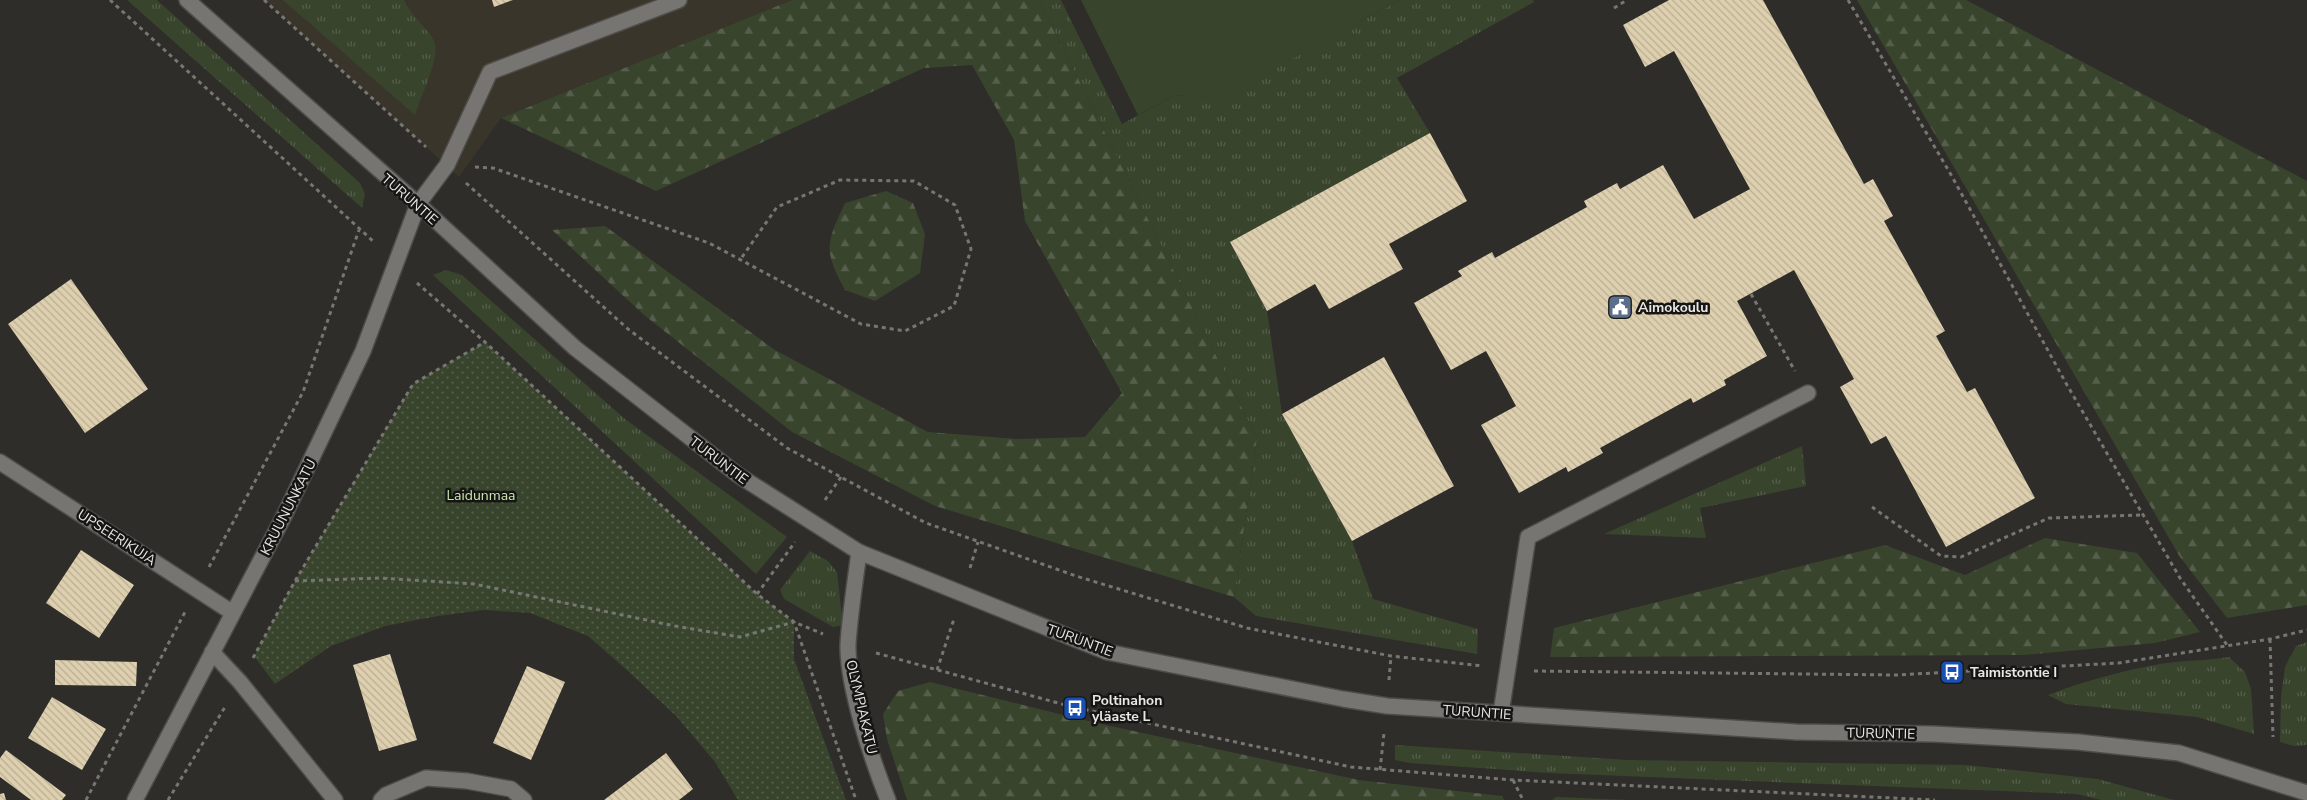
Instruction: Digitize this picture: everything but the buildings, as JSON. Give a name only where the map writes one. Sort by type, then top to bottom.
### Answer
[{"type":"main road","name":"TURUNTIE","points":[[187,0],[418,204],[582,354],[738,475],[859,552],[1107,652],[1343,699],[1388,706],[1796,732],[1934,734],[2078,742],[2179,753],[2307,793]]},
{"type":"main road","name":"KRUUNUNKATU","points":[[135,800],[284,516],[363,351],[394,263],[418,204],[447,165],[490,72],[679,0]]},
{"type":"main road","points":[[1501,713],[1528,537],[1808,393]]},
{"type":"main road","name":"UPSEERIKUJA","points":[[0,462],[198,588],[233,613]]},
{"type":"main road","name":"OLYMPIAKATU","points":[[859,552],[848,646],[853,681],[864,728],[888,800]]},
{"type":"main road","points":[[212,652],[240,682],[336,800]]},
{"type":"main road","points":[[381,800],[386,795],[426,778],[467,781],[511,789],[524,800]]},
{"type":"path","points":[[110,0],[360,226],[394,263],[485,342],[757,594],[794,622],[848,646],[1075,708],[1351,767],[1513,780],[1935,800]]},
{"type":"path","points":[[264,0],[628,329],[787,448],[926,524],[1076,576],[1247,628],[1391,656],[1545,672],[1896,675],[2119,663],[2270,639],[2307,630]]},
{"type":"path","points":[[1614,8],[1627,0]]},
{"type":"path","points":[[1848,0],[1950,174],[2143,516],[2180,578],[2227,645]]},
{"type":"path","points":[[447,165],[493,168],[709,243],[740,260],[861,324],[905,331],[954,306],[971,249],[955,205],[914,181],[840,180],[778,207],[740,260]]},
{"type":"path","points":[[86,800],[303,392],[360,226]]},
{"type":"path","points":[[1750,294],[1808,393]]},
{"type":"path","points":[[168,800],[240,682],[295,581],[413,384],[485,342]]},
{"type":"path","points":[[1872,507],[1940,556],[1961,558],[2049,518],[2143,516]]},
{"type":"path","points":[[757,594],[793,544]]},
{"type":"path","points":[[295,581],[380,578],[474,584],[675,626],[740,637],[794,622]]},
{"type":"path","points":[[794,622],[856,800]]},
{"type":"path","points":[[2270,639],[2273,737]]},
{"type":"path","points":[[1513,780],[1523,800]]},
{"type":"shaded area","points":[[264,0],[792,0],[501,118],[459,177]]},
{"type":"green space","points":[[127,0],[157,0],[360,183],[365,194],[362,208]]},
{"type":"green space","points":[[283,0],[404,0],[410,11],[431,36],[435,48],[435,57],[429,78],[415,115]]},
{"type":"green space","points":[[792,0],[1039,0],[1257,438],[1234,597],[935,506],[792,432],[644,315],[552,230],[605,226],[775,350],[928,432],[1019,439],[1085,437],[1122,393],[1025,221],[1014,140],[972,65],[924,68],[656,191],[501,118]]},
{"type":"green space","points":[[1039,0],[1061,0],[1122,124],[1175,95],[1219,98],[1400,0],[1533,0],[1534,2],[1397,78],[1430,133],[1230,242],[1267,311],[1282,414],[1352,541],[1373,599],[1478,629],[1477,654],[1256,616],[1234,597],[1257,438]]},
{"type":"green space","points":[[1081,0],[1400,0],[1219,99],[1175,95],[1138,115]]},
{"type":"green space","points":[[1857,0],[1966,0],[2307,181],[2307,605],[2227,618],[2180,557]]},
{"type":"green space","points":[[886,191],[913,203],[925,234],[920,273],[875,301],[845,290],[833,265],[830,246],[834,228],[845,203]]},
{"type":"green space","points":[[446,270],[462,275],[625,419],[787,537],[756,574],[433,275]]},
{"type":"green space","name":"Laidunmaa","points":[[485,342],[757,594],[794,622],[794,659],[846,800],[738,800],[715,762],[676,716],[628,671],[588,636],[530,613],[484,610],[385,626],[331,646],[275,684],[254,656],[295,581],[413,384]]},
{"type":"green space","points":[[1802,446],[1806,486],[1700,508],[1706,538],[1604,534]]},
{"type":"green space","points":[[2045,538],[2137,553],[2200,632],[2155,643],[2024,655],[1550,657],[1554,628],[1885,545],[1965,575]]},
{"type":"green space","points":[[810,551],[828,561],[837,572],[843,625],[833,627],[784,599],[780,590]]},
{"type":"green space","points":[[2307,642],[2307,745],[2294,746],[2280,742],[2281,697],[2285,667],[2296,646]]},
{"type":"green space","points":[[2229,657],[2245,672],[2251,689],[2254,734],[2197,717],[2066,704],[2048,695],[2117,673],[2169,663]]},
{"type":"green space","points":[[930,682],[1092,722],[1359,780],[1502,796],[1504,800],[907,800],[887,739],[883,714],[898,691]]},
{"type":"green space","points":[[1395,745],[1628,760],[1966,765],[2098,779],[2174,800],[2101,800],[2076,794],[1549,773],[1410,763],[1395,760]]},
{"type":"green space","points":[[1556,797],[1630,800],[1552,800]]},
{"type":"place","name":"Aimokoulu","points":[[1620,307]]},
{"type":"place","name":"Taimistontie I","points":[[1952,672]]},
{"type":"place","name":"Poltinahon yläaste L","points":[[1075,708]]}]
